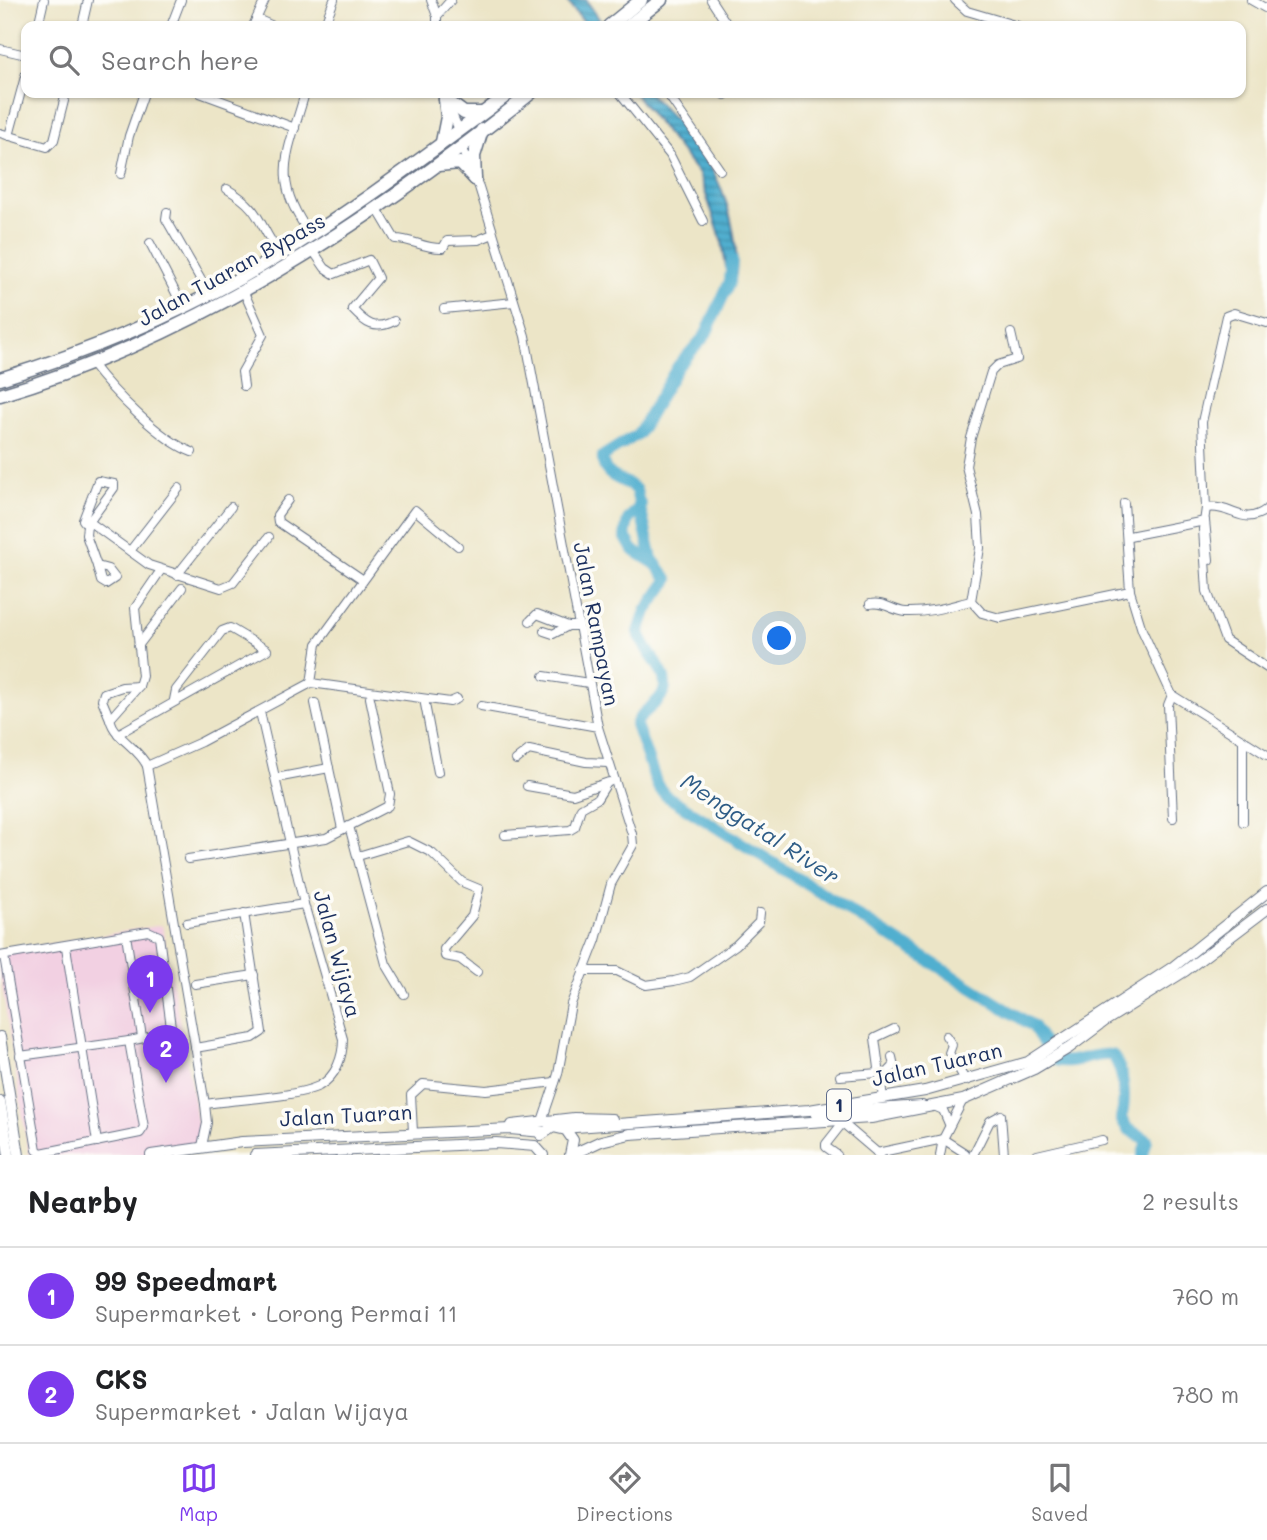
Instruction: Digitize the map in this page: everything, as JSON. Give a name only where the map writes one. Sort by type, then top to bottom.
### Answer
[{"type":"highway","points":[[617,21],[643,6],[661,0]]},
{"type":"highway","points":[[632,21],[643,6]]},
{"type":"highway","points":[[442,142],[447,117],[444,98]]},
{"type":"highway","points":[[446,98],[464,113],[483,113]]},
{"type":"highway","name":"Jalan Tuaran Bypass","points":[[0,379],[74,354],[209,294],[311,235],[503,98]]},
{"type":"highway","name":"Jalan Tuaran Bypass","points":[[0,395],[91,363],[184,323],[314,252],[461,147],[524,98]]},
{"type":"highway","points":[[475,179],[474,156],[482,130]]},
{"type":"highway","points":[[311,235],[327,231],[444,148],[461,147]]},
{"type":"highway","points":[[433,166],[460,163],[475,179]]},
{"type":"main road","name":"Jalan Tuaran","points":[[1066,1045],[1085,1023],[1174,967],[1267,892]]},
{"type":"main road","name":"Jalan Tuaran","points":[[570,1155],[601,1141],[630,1134],[840,1123],[963,1100],[1031,1065],[1105,1021],[1196,963],[1267,909]]},
{"type":"main road","points":[[0,1037],[19,1155]]},
{"type":"main road","name":"Jalan Tuaran","points":[[561,1124],[809,1110],[883,1098],[1031,1065]]},
{"type":"main road","points":[[0,1101],[9,1155]]},
{"type":"main road","points":[[809,1110],[819,1114],[915,1105],[936,1107]]},
{"type":"main road","points":[[650,1121],[662,1125],[794,1118],[793,1122],[786,1125]]},
{"type":"main road","points":[[498,1129],[542,1121],[561,1124]]},
{"type":"main road","name":"1","points":[[543,1132],[561,1124],[573,1140],[570,1155]]},
{"type":"main road","name":"Jalan Tuaran","points":[[151,1155],[202,1146],[413,1132],[498,1129],[543,1132]]},
{"type":"main road","points":[[543,1132],[539,1144],[543,1155]]},
{"type":"main road","name":"Jalan Tuaran","points":[[255,1155],[496,1143],[535,1146],[543,1155]]},
{"type":"street","points":[[39,21],[44,0]]},
{"type":"street","points":[[83,21],[88,0]]},
{"type":"street","points":[[173,21],[181,0]]},
{"type":"street","points":[[256,21],[265,0]]},
{"type":"street","points":[[326,21],[334,0]]},
{"type":"street","points":[[431,0],[437,21]]},
{"type":"street","points":[[437,16],[451,0]]},
{"type":"street","points":[[711,0],[725,21]]},
{"type":"street","points":[[955,0],[967,11],[1001,21]]},
{"type":"street","points":[[1251,0],[1265,8]]},
{"type":"street","points":[[0,48],[21,54]]},
{"type":"street","points":[[21,88],[5,135],[47,147],[51,145],[65,98]]},
{"type":"street","points":[[121,174],[129,136],[142,98]]},
{"type":"street","points":[[214,98],[295,128]]},
{"type":"street","points":[[304,98],[284,170],[286,191],[311,235]]},
{"type":"street","points":[[445,98],[459,130]]},
{"type":"street","points":[[624,98],[670,155],[703,221]]},
{"type":"street","points":[[670,98],[720,170]]},
{"type":"street","name":"Jalan Rampayan","points":[[461,147],[493,234],[532,368],[598,727],[611,781],[628,815],[633,845],[611,884],[571,1004],[555,1082],[542,1121]]},
{"type":"street","points":[[228,189],[255,209],[262,228],[280,254]]},
{"type":"street","points":[[376,207],[395,239],[412,241],[426,249],[443,248],[447,241],[478,240],[493,234]]},
{"type":"street","points":[[167,212],[166,219],[209,294]]},
{"type":"street","points":[[150,243],[183,307]]},
{"type":"street","points":[[314,252],[320,263],[334,274],[369,260],[378,278],[352,309],[373,327],[383,327],[394,321]]},
{"type":"street","points":[[243,290],[264,335],[242,372],[244,386]]},
{"type":"street","points":[[444,309],[514,302]]},
{"type":"street","points":[[1267,323],[1234,313],[1226,316],[1204,412],[1205,521],[1211,593],[1226,636],[1267,665]]},
{"type":"street","points":[[971,601],[980,548],[978,515],[966,466],[991,372],[998,365],[1017,359],[1011,333]]},
{"type":"street","points":[[91,363],[116,395],[178,446],[192,452]]},
{"type":"street","points":[[97,566],[86,535],[89,524],[114,488],[114,484],[100,479],[85,509],[83,520],[89,524],[130,551],[161,570],[221,588],[229,586],[269,537]]},
{"type":"street","points":[[130,551],[179,488]]},
{"type":"street","points":[[288,500],[277,515],[278,522],[362,579]]},
{"type":"street","points":[[1124,503],[1129,536],[1130,591],[1142,630],[1172,695],[1267,755]]},
{"type":"street","points":[[177,575],[231,506]]},
{"type":"street","points":[[1206,508],[1224,507],[1247,518],[1254,518],[1267,509]]},
{"type":"street","points":[[311,683],[317,644],[415,510],[458,546]]},
{"type":"street","points":[[1129,536],[1205,521]]},
{"type":"street","points":[[110,719],[139,686],[142,669],[135,608],[161,570]]},
{"type":"street","points":[[138,646],[182,588]]},
{"type":"street","points":[[971,601],[982,613],[1000,618],[1130,591]]},
{"type":"street","points":[[870,604],[883,604],[895,611],[927,612],[971,601]]},
{"type":"street","points":[[530,621],[538,614],[568,626],[578,626]]},
{"type":"street","points":[[544,631],[553,634],[568,626]]},
{"type":"street","points":[[118,734],[174,700],[183,699],[267,650],[230,628],[222,631],[176,690],[174,700]]},
{"type":"street","points":[[544,676],[589,683]]},
{"type":"street","points":[[147,766],[260,712],[311,683],[450,702],[457,699]]},
{"type":"street","points":[[139,686],[122,687],[104,693],[102,700],[118,734],[142,757],[147,766],[205,1104],[207,1123],[202,1146]]},
{"type":"street","points":[[1172,695],[1168,705],[1172,818]]},
{"type":"street","points":[[188,859],[326,838],[378,813],[390,802],[370,698]]},
{"type":"street","points":[[424,699],[438,772]]},
{"type":"street","points":[[315,703],[329,768],[346,828],[358,856],[386,964],[404,994]]},
{"type":"street","points":[[481,706],[598,727]]},
{"type":"street","name":"Jalan Wijaya","points":[[205,1104],[318,1086],[333,1073],[339,1063],[343,1039],[304,904],[260,712]]},
{"type":"street","points":[[1243,741],[1243,822]]},
{"type":"street","points":[[516,760],[529,750],[586,762],[608,763]]},
{"type":"street","points":[[276,778],[329,768]]},
{"type":"street","points":[[527,786],[573,794],[611,781]]},
{"type":"street","points":[[505,835],[570,830],[575,827],[581,808],[597,799],[611,781]]},
{"type":"street","points":[[358,856],[408,841],[419,849],[432,853],[462,882],[479,889],[472,916],[444,949],[445,956],[460,959],[477,972]]},
{"type":"street","points":[[187,923],[304,904]]},
{"type":"street","points":[[583,971],[617,971],[646,985],[684,979],[736,945],[759,922],[760,913]]},
{"type":"street","points":[[195,1048],[253,1038],[262,1032],[244,914]]},
{"type":"street","points":[[4,1057],[20,1055],[82,1046],[130,1041],[171,1030],[159,936],[155,932],[2,956],[20,1055],[37,1150],[41,1153],[140,1133],[144,1126],[130,1041]]},
{"type":"street","points":[[126,935],[142,1037]]},
{"type":"street","points":[[66,947],[97,1142]]},
{"type":"street","points":[[163,968],[181,965]]},
{"type":"street","points":[[195,984],[254,975]]},
{"type":"street","points":[[883,1098],[878,1077],[875,1038],[894,1029]]},
{"type":"street","points":[[946,1037],[952,1045],[945,1052],[966,1081]]},
{"type":"street","points":[[840,1076],[878,1077],[894,1066],[892,1057]]},
{"type":"street","points":[[413,1132],[411,1095],[423,1084],[478,1090],[555,1082]]},
{"type":"street","points":[[940,1155],[949,1124],[963,1100]]},
{"type":"street","points":[[550,1102],[561,1124]]},
{"type":"street","points":[[936,1107],[943,1110],[949,1124]]},
{"type":"street","points":[[837,1155],[826,1147],[826,1144],[840,1123],[879,1154],[943,1139],[969,1154],[990,1121],[1001,1115],[1004,1155]]},
{"type":"street","points":[[207,1123],[217,1145]]},
{"type":"street","points":[[1037,1155],[1102,1140]]},
{"type":"shaded area","points":[[162,925],[202,1146],[153,1155],[29,1155],[0,973],[0,953]]},
{"type":"water","points":[[566,0],[586,0],[601,21],[583,21]]},
{"type":"water","points":[[638,98],[654,98],[689,135],[713,171],[727,204],[735,239],[736,274],[727,273],[722,241],[699,174]]},
{"type":"waterway","name":"Menggatal River","points":[[732,260],[730,281],[705,336],[678,366],[638,434],[603,456],[603,464],[610,474],[636,490],[652,559],[668,580],[646,611],[639,632],[645,647],[660,669],[665,684],[658,701],[642,715],[636,725],[657,785],[665,795],[1033,1026],[1053,1059],[1067,1061],[1112,1055],[1120,1069],[1123,1086],[1121,1119],[1128,1129],[1147,1140],[1143,1155]]},
{"type":"waterway","points":[[641,505],[628,520],[625,536],[633,550],[654,563]]},
{"type":"place","name":"99 Speedmart","points":[[150,1013]]},
{"type":"place","name":"CKS","points":[[166,1083]]}]
